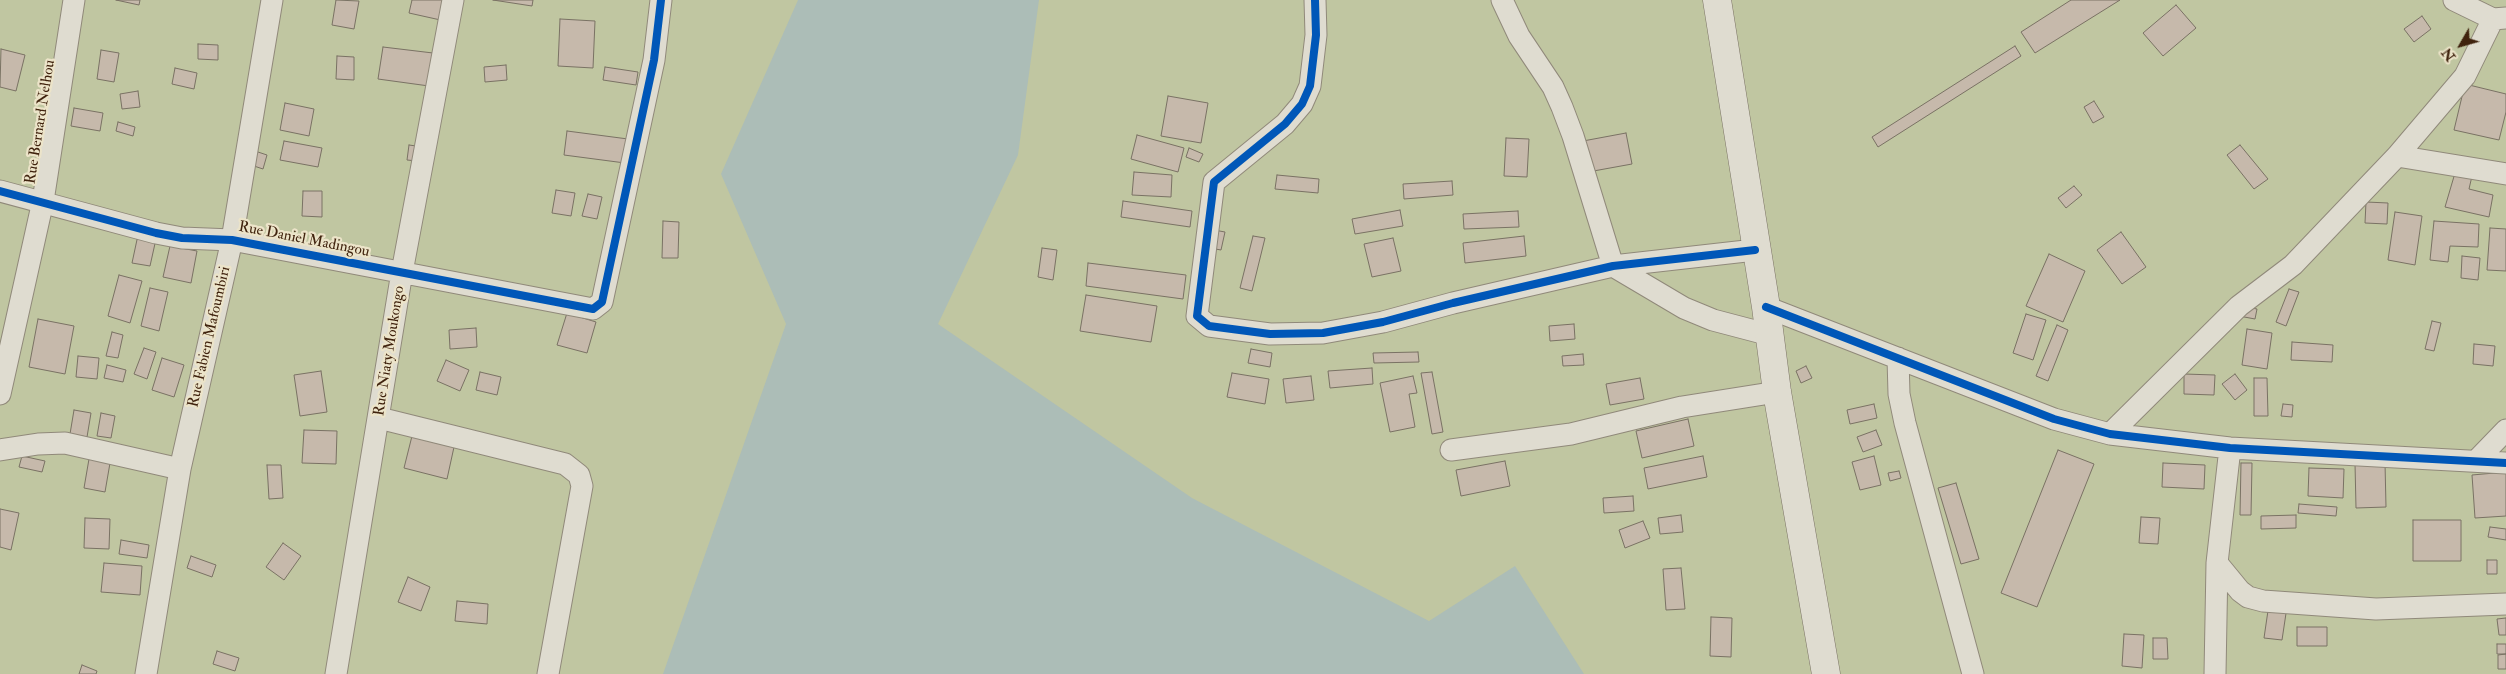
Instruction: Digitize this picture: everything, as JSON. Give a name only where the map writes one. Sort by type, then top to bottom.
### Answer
[{"type":"street","name":"Rue Bernard Nelhou","points":[[0,394],[43,201],[74,0]]},
{"type":"street","name":"Rue Fabien Mafoumbiri","points":[[146,674],[180,469],[232,240],[272,0]]},
{"type":"street","name":"Rue Niaty Moukongo","points":[[336,674],[402,272],[453,0]]},
{"type":"street","name":"Rue Daniel Madingou","points":[[0,191],[43,201],[156,233],[182,238],[232,240],[593,308],[602,302],[654,60],[661,0]]},
{"type":"street","points":[[1315,0],[1316,35],[1310,86],[1302,104],[1285,124],[1214,182],[1197,316],[1208,326],[1270,334],[1323,333],[1384,322],[1453,303],[1613,266],[1755,250]]},
{"type":"street","points":[[1502,0],[1519,36],[1552,87],[1562,107],[1574,136],[1613,266],[1684,308],[1713,320],[1770,335]]},
{"type":"street","points":[[1717,0],[1755,250],[1766,307],[1777,392],[1826,674]]},
{"type":"street","points":[[2110,434],[2240,306],[2293,265],[2397,156],[2465,76],[2500,18],[2454,0]]},
{"type":"street","points":[[2397,156],[2506,174]]},
{"type":"street","points":[[1766,307],[2054,420],[2110,434],[2230,448],[2506,463]]},
{"type":"street","points":[[1898,358],[1899,394],[1905,423],[1974,674]]},
{"type":"street","points":[[1451,450],[1571,434],[1682,407],[1777,392]]},
{"type":"street","points":[[379,418],[565,464],[579,475],[582,486],[548,674]]},
{"type":"street","points":[[2476,461],[2506,430]]},
{"type":"street","points":[[0,450],[38,444],[65,443],[180,469]]},
{"type":"street","points":[[2215,674],[2217,563],[2230,448]]},
{"type":"street","points":[[2217,563],[2240,591],[2248,597],[2263,601],[2376,609],[2506,604]]},
{"type":"green space","points":[[0,0],[2506,0],[2506,674],[0,674]]},
{"type":"shaded area","points":[[798,0],[1039,0],[1018,155],[938,324],[1192,498],[1429,621],[1515,566],[1584,674],[663,674],[786,324],[721,174]]},
{"type":"building","points":[[116,0],[140,0],[139,5]]},
{"type":"building","points":[[336,0],[359,1],[354,29],[332,25]]},
{"type":"building","points":[[412,0],[449,0],[445,21],[409,13]]},
{"type":"building","points":[[493,0],[533,0],[532,6]]},
{"type":"building","points":[[2071,0],[2120,0],[2035,53],[2021,32]]},
{"type":"building","points":[[2176,5],[2196,28],[2163,56],[2143,33]]},
{"type":"building","points":[[2422,16],[2431,29],[2414,42],[2404,29]]},
{"type":"building","points":[[560,19],[595,21],[593,68],[558,66]]},
{"type":"building","points":[[198,44],[218,45],[218,60],[198,59]]},
{"type":"building","points":[[2015,46],[2021,56],[1878,147],[1872,137]]},
{"type":"building","points":[[383,47],[433,53],[429,86],[378,79]]},
{"type":"building","points":[[1,49],[25,55],[16,91],[0,87]]},
{"type":"building","points":[[101,50],[119,53],[114,82],[97,79]]},
{"type":"building","points":[[337,56],[354,57],[354,80],[336,79]]},
{"type":"building","points":[[506,65],[507,80],[485,82],[484,67]]},
{"type":"building","points":[[605,67],[638,72],[636,85],[603,80]]},
{"type":"building","points":[[175,68],[197,73],[194,89],[172,84]]},
{"type":"building","points":[[2465,84],[2506,94],[2506,112],[2499,140],[2454,130]]},
{"type":"building","points":[[138,91],[140,107],[122,109],[120,94]]},
{"type":"building","points":[[1168,96],[1208,103],[1201,143],[1161,136]]},
{"type":"building","points":[[2094,101],[2104,117],[2093,123],[2084,107]]},
{"type":"building","points":[[285,103],[314,109],[309,136],[280,130]]},
{"type":"building","points":[[74,108],[103,113],[100,131],[71,126]]},
{"type":"building","points":[[118,122],[135,127],[133,136],[116,131]]},
{"type":"building","points":[[567,131],[628,139],[625,163],[564,155]]},
{"type":"building","points":[[1626,133],[1632,164],[1588,172],[1583,141]]},
{"type":"building","points":[[1137,135],[1184,148],[1178,172],[1131,159]]},
{"type":"building","points":[[1506,138],[1529,139],[1527,177],[1504,176]]},
{"type":"building","points":[[284,141],[322,148],[318,167],[280,160]]},
{"type":"building","points":[[409,145],[430,148],[428,162],[407,160]]},
{"type":"building","points":[[2240,145],[2268,179],[2254,189],[2227,155]]},
{"type":"building","points":[[1189,148],[1203,154],[1199,162],[1186,157]]},
{"type":"building","points":[[255,151],[267,155],[263,169],[251,165]]},
{"type":"building","points":[[1134,172],[1172,175],[1171,197],[1132,195]]},
{"type":"building","points":[[2455,173],[2472,176],[2469,189],[2493,195],[2489,217],[2445,207]]},
{"type":"building","points":[[1277,175],[1319,179],[1318,193],[1275,189]]},
{"type":"building","points":[[1452,181],[1453,195],[1404,199],[1403,184]]},
{"type":"building","points":[[2074,186],[2082,195],[2066,208],[2058,198]]},
{"type":"building","points":[[556,190],[575,193],[571,216],[552,213]]},
{"type":"building","points":[[303,191],[322,191],[322,217],[302,216]]},
{"type":"building","points":[[588,194],[602,197],[597,219],[582,216]]},
{"type":"building","points":[[1123,201],[1192,211],[1190,227],[1121,217]]},
{"type":"building","points":[[2366,202],[2388,203],[2387,224],[2365,223]]},
{"type":"building","points":[[1400,210],[1403,226],[1355,234],[1352,219]]},
{"type":"building","points":[[1518,211],[1519,227],[1464,229],[1463,214]]},
{"type":"building","points":[[2395,212],[2422,216],[2415,265],[2388,260]]},
{"type":"building","points":[[663,221],[679,222],[678,258],[662,258]]},
{"type":"building","points":[[2434,221],[2479,224],[2478,247],[2450,246],[2448,262],[2430,260]]},
{"type":"building","points":[[2490,228],[2506,229],[2506,271],[2487,270]]},
{"type":"building","points":[[1214,230],[1225,232],[1221,250],[1210,248]]},
{"type":"building","points":[[2121,232],[2146,267],[2122,284],[2097,250]]},
{"type":"building","points":[[138,235],[156,239],[150,266],[132,263]]},
{"type":"building","points":[[1253,236],[1265,238],[1252,291],[1240,288]]},
{"type":"building","points":[[1524,236],[1526,256],[1465,263],[1463,243]]},
{"type":"building","points":[[1393,238],[1401,271],[1372,277],[1364,244]]},
{"type":"building","points":[[170,246],[197,251],[191,283],[163,277]]},
{"type":"building","points":[[1042,248],[1057,250],[1053,280],[1038,277]]},
{"type":"building","points":[[2049,254],[2085,271],[2063,322],[2026,306]]},
{"type":"building","points":[[2462,256],[2480,258],[2478,280],[2461,278]]},
{"type":"building","points":[[1088,263],[1186,275],[1183,299],[1086,286]]},
{"type":"building","points":[[119,275],[142,281],[130,323],[108,316]]},
{"type":"building","points":[[150,288],[168,292],[159,331],[141,326]]},
{"type":"building","points":[[2289,289],[2299,292],[2286,326],[2276,322]]},
{"type":"building","points":[[1086,295],[1157,306],[1151,342],[1080,331]]},
{"type":"building","points":[[2241,306],[2257,309],[2255,319],[2239,316]]},
{"type":"building","points":[[567,313],[596,322],[587,353],[557,345]]},
{"type":"building","points":[[2026,314],[2046,320],[2033,360],[2013,353]]},
{"type":"building","points":[[38,319],[74,326],[65,374],[29,367]]},
{"type":"building","points":[[2432,321],[2441,323],[2434,351],[2425,349]]},
{"type":"building","points":[[1574,324],[1575,339],[1550,341],[1549,326]]},
{"type":"building","points":[[2057,325],[2068,330],[2048,381],[2036,376]]},
{"type":"building","points":[[476,328],[477,347],[450,349],[449,330]]},
{"type":"building","points":[[2247,329],[2272,333],[2267,369],[2242,365]]},
{"type":"building","points":[[112,332],[123,335],[118,358],[106,356]]},
{"type":"building","points":[[2292,342],[2333,345],[2332,362],[2291,360]]},
{"type":"building","points":[[2474,344],[2495,346],[2493,366],[2473,364]]},
{"type":"building","points":[[144,348],[156,352],[147,379],[134,374]]},
{"type":"building","points":[[1251,349],[1272,353],[1270,367],[1248,363]]},
{"type":"building","points":[[1418,352],[1419,362],[1374,363],[1373,353]]},
{"type":"building","points":[[1583,354],[1584,365],[1563,366],[1562,356]]},
{"type":"building","points":[[78,356],[99,358],[97,379],[76,377]]},
{"type":"building","points":[[162,358],[184,365],[174,397],[152,390]]},
{"type":"building","points":[[446,360],[469,370],[460,391],[437,381]]},
{"type":"building","points":[[107,365],[126,370],[123,382],[104,378]]},
{"type":"building","points":[[1806,366],[1812,378],[1801,383],[1796,371]]},
{"type":"building","points":[[1372,368],[1373,384],[1330,388],[1328,371]]},
{"type":"building","points":[[321,371],[327,412],[300,416],[294,375]]},
{"type":"building","points":[[480,372],[501,377],[497,395],[476,390]]},
{"type":"building","points":[[1432,372],[1443,432],[1432,434],[1421,373]]},
{"type":"building","points":[[1232,373],[1269,379],[1265,404],[1227,397]]},
{"type":"building","points":[[2184,374],[2215,375],[2214,395],[2184,394]]},
{"type":"building","points":[[2235,374],[2247,390],[2235,400],[2222,384]]},
{"type":"building","points":[[1311,376],[1314,400],[1286,403],[1283,379]]},
{"type":"building","points":[[1413,376],[1417,393],[1409,394],[1415,427],[1390,432],[1380,383]]},
{"type":"building","points":[[1640,378],[1644,399],[1610,405],[1606,384]]},
{"type":"building","points":[[2254,378],[2267,378],[2268,416],[2254,416]]},
{"type":"building","points":[[1874,404],[1877,418],[1850,424],[1847,410]]},
{"type":"building","points":[[2283,404],[2293,405],[2292,417],[2281,416]]},
{"type":"building","points":[[74,410],[91,413],[87,437],[70,434]]},
{"type":"building","points":[[101,413],[115,416],[111,438],[97,436]]},
{"type":"building","points":[[1688,419],[1694,446],[1642,458],[1636,431]]},
{"type":"building","points":[[304,430],[337,431],[336,464],[302,463]]},
{"type":"building","points":[[1876,430],[1882,445],[1863,452],[1857,437]]},
{"type":"building","points":[[412,436],[454,447],[447,479],[404,468]]},
{"type":"building","points":[[2058,450],[2094,464],[2037,607],[2001,593]]},
{"type":"building","points":[[22,456],[45,461],[42,472],[19,467]]},
{"type":"building","points":[[1703,456],[1707,477],[1648,489],[1644,468]]},
{"type":"building","points":[[1874,456],[1881,485],[1860,490],[1852,462]]},
{"type":"building","points":[[89,459],[110,463],[105,492],[84,488]]},
{"type":"building","points":[[1505,461],[1510,486],[1461,496],[1456,470]]},
{"type":"building","points":[[2163,463],[2205,465],[2204,489],[2162,487]]},
{"type":"building","points":[[2241,463],[2252,463],[2251,515],[2240,515]]},
{"type":"building","points":[[2355,463],[2385,463],[2386,507],[2356,508]]},
{"type":"building","points":[[267,465],[281,465],[283,498],[269,499]]},
{"type":"building","points":[[2309,468],[2344,469],[2343,498],[2308,496]]},
{"type":"building","points":[[1899,471],[1901,478],[1890,481],[1888,473]]},
{"type":"building","points":[[2506,472],[2506,516],[2475,518],[2472,475]]},
{"type":"building","points":[[1956,483],[1979,559],[1961,564],[1938,488]]},
{"type":"building","points":[[1633,496],[1634,511],[1604,513],[1603,498]]},
{"type":"building","points":[[2299,504],[2337,507],[2336,516],[2298,513]]},
{"type":"building","points":[[0,509],[19,513],[11,550],[0,547]]},
{"type":"building","points":[[1681,515],[1683,532],[1660,534],[1658,518]]},
{"type":"building","points":[[2296,515],[2296,528],[2261,529],[2261,516]]},
{"type":"building","points":[[2141,517],[2160,518],[2158,544],[2139,543]]},
{"type":"building","points":[[85,518],[110,519],[109,549],[84,548]]},
{"type":"building","points":[[2413,520],[2461,520],[2461,561],[2413,561]]},
{"type":"building","points":[[1643,521],[1650,538],[1625,548],[1619,530]]},
{"type":"building","points":[[2490,527],[2506,529],[2506,540],[2488,537]]},
{"type":"building","points":[[121,540],[149,545],[147,558],[119,554]]},
{"type":"building","points":[[283,543],[301,556],[284,580],[266,567]]},
{"type":"building","points":[[191,556],[216,565],[212,577],[187,568]]},
{"type":"building","points":[[2487,560],[2497,560],[2497,574],[2487,574]]},
{"type":"building","points":[[104,563],[142,566],[140,595],[101,592]]},
{"type":"building","points":[[1681,568],[1685,609],[1666,610],[1663,569]]},
{"type":"building","points":[[408,577],[430,587],[421,611],[398,602]]},
{"type":"building","points":[[2270,597],[2288,600],[2282,640],[2264,638]]},
{"type":"building","points":[[457,601],[488,604],[487,624],[455,621]]},
{"type":"building","points":[[1711,617],[1732,618],[1731,657],[1710,656]]},
{"type":"building","points":[[2506,618],[2506,635],[2499,635],[2497,619]]},
{"type":"building","points":[[2297,627],[2327,627],[2327,646],[2297,646]]},
{"type":"building","points":[[2124,634],[2144,635],[2142,668],[2122,666]]},
{"type":"building","points":[[2153,638],[2167,638],[2168,659],[2153,659]]},
{"type":"building","points":[[2497,644],[2506,644],[2506,654],[2497,654]]},
{"type":"building","points":[[217,651],[239,658],[235,671],[213,664]]},
{"type":"building","points":[[2506,654],[2506,669],[2498,669],[2498,655]]},
{"type":"building","points":[[82,665],[97,671],[96,674],[79,674]]},
{"type":"cycle path","points":[[0,191],[156,233],[182,238],[232,240],[593,309],[602,302],[654,60],[661,0]]},
{"type":"cycle path","points":[[1315,0],[1316,35],[1310,86],[1302,104],[1285,124],[1214,182],[1197,316],[1209,326],[1270,334],[1323,333],[1383,322],[1453,303],[1613,266],[1755,250]]},
{"type":"cycle path","points":[[1766,307],[2054,419],[2110,434],[2230,448],[2506,463]]}]
